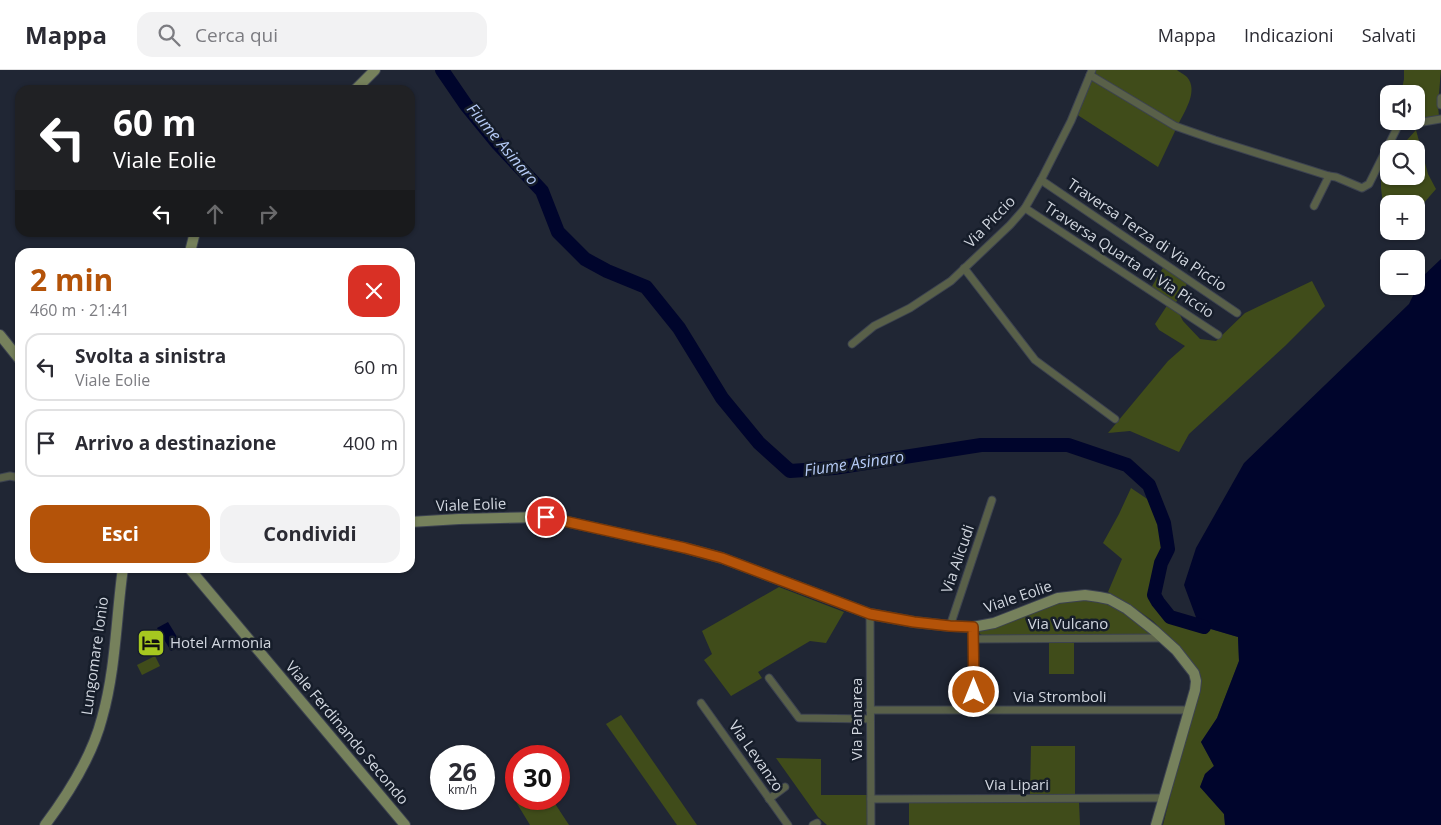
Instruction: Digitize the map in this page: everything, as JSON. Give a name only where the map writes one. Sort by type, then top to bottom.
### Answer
[{"type":"street","points":[[360,85],[375,70]]},
{"type":"street","points":[[1091,72],[1175,126],[1336,177],[1362,188],[1369,184],[1396,130]]},
{"type":"street","name":"Via Piccio","points":[[852,344],[874,326],[910,308],[951,281],[1010,225],[1025,208],[1071,121],[1091,72]]},
{"type":"street","points":[[1441,98],[1441,105]]},
{"type":"street","points":[[1425,122],[1441,119]]},
{"type":"street","points":[[1314,206],[1329,176]]},
{"type":"street","name":"Traversa Terza di Via Piccio","points":[[1041,180],[1237,313]]},
{"type":"street","name":"Traversa Quarta di Via Piccio","points":[[1025,208],[1218,335]]},
{"type":"street","points":[[964,268],[1035,360],[1115,419]]},
{"type":"street","points":[[0,335],[15,354]]},
{"type":"street","points":[[0,478],[15,477]]},
{"type":"street","name":"Via Alicudi","points":[[950,626],[992,500]]},
{"type":"street","name":"Viale Eolie","points":[[415,522],[546,517],[722,558],[870,614],[914,622],[973,627],[994,623],[1058,598],[1085,595],[1115,602],[1127,609],[1176,650],[1194,673],[1196,681],[1156,825]]},
{"type":"street","name":"Lungomare Ionio","points":[[45,825],[70,791],[96,739],[107,698],[122,573]]},
{"type":"street","name":"Viale Ferdinando Secondo","points":[[193,573],[406,825]]},
{"type":"street","name":"Via Panarea","points":[[870,614],[871,825]]},
{"type":"street","points":[[973,627],[974,710]]},
{"type":"street","name":"Via Vulcano","points":[[974,639],[1162,638]]},
{"type":"street","points":[[769,678],[799,718],[870,719]]},
{"type":"street","name":"Via Levanzo","points":[[701,703],[788,825]]},
{"type":"street","name":"Via Stromboli","points":[[870,710],[1189,710]]},
{"type":"street","points":[[769,799],[785,787]]},
{"type":"street","name":"Via Lipari","points":[[871,799],[1164,798]]},
{"type":"green space","points":[[1094,70],[1177,70],[1187,77],[1192,89],[1187,108],[1178,125],[1098,77]]},
{"type":"green space","points":[[1404,70],[1441,70],[1438,105],[1439,117],[1425,120],[1425,85],[1403,85]]},
{"type":"green space","points":[[1091,81],[1096,81],[1176,129],[1158,167],[1076,114]]},
{"type":"green space","points":[[1416,130],[1419,140],[1407,140]]},
{"type":"green space","points":[[1425,163],[1428,174],[1436,189],[1425,202],[1425,195],[1382,195],[1381,185],[1425,185]]},
{"type":"green space","points":[[1164,266],[1188,282],[1175,304],[1151,288]]},
{"type":"green space","points":[[1312,281],[1325,306],[1285,346],[1189,434],[1179,452],[1130,431],[1108,433],[1168,361],[1185,346],[1159,330],[1155,324],[1168,304],[1178,311],[1183,321],[1200,339],[1216,341],[1245,313]]},
{"type":"green space","points":[[1131,488],[1162,509],[1170,533],[1170,554],[1160,580],[1160,598],[1167,608],[1176,615],[1197,620],[1204,627],[1238,637],[1239,661],[1217,718],[1201,742],[1214,766],[1205,774],[1200,787],[1224,814],[1225,825],[1163,825],[1201,680],[1196,667],[1153,621],[1108,592],[1122,559],[1103,543]]},
{"type":"green space","points":[[779,587],[844,612],[826,643],[810,641],[758,672],[762,678],[731,696],[704,660],[712,654],[702,631]]},
{"type":"green space","points":[[1077,599],[1105,602],[1124,612],[1153,635],[983,636],[979,633],[980,630],[1056,601]]},
{"type":"green space","points":[[1049,641],[1074,641],[1074,674],[1049,674]]},
{"type":"green space","points":[[155,656],[160,666],[142,675],[137,665]]},
{"type":"green space","points":[[621,715],[697,825],[677,825],[606,724]]},
{"type":"green space","points":[[1031,746],[1075,746],[1075,795],[1030,795]]},
{"type":"green space","points":[[776,758],[821,759],[821,795],[868,795],[868,825],[827,825],[818,817]]},
{"type":"green space","points":[[909,802],[1079,802],[1080,825],[909,825]]},
{"type":"green space","points":[[521,810],[559,810],[569,825],[530,825]]},
{"type":"water","points":[[1441,259],[1441,825],[1225,825],[1224,814],[1200,787],[1205,774],[1214,766],[1201,742],[1217,718],[1239,661],[1238,637],[1204,627],[1197,620],[1184,585],[1196,548],[1244,463],[1409,304],[1413,295],[1425,295],[1425,274]]},
{"type":"water","points":[[168,622],[182,645],[171,651],[157,628]]},
{"type":"waterway","name":"Fiume Asinaro","points":[[442,70],[466,105],[498,144],[542,191],[558,232],[585,259],[607,271],[646,287],[679,328],[722,398],[759,443],[790,471],[834,468],[981,445],[1068,445],[1127,465],[1149,485],[1164,523],[1168,549],[1161,563],[1154,595],[1170,617],[1204,627]]},
{"type":"place","name":"Hotel Armonia","points":[[151,643]]},
{"type":"route","points":[[546,517],[722,558],[870,614],[914,622],[973,627],[974,692]]}]
